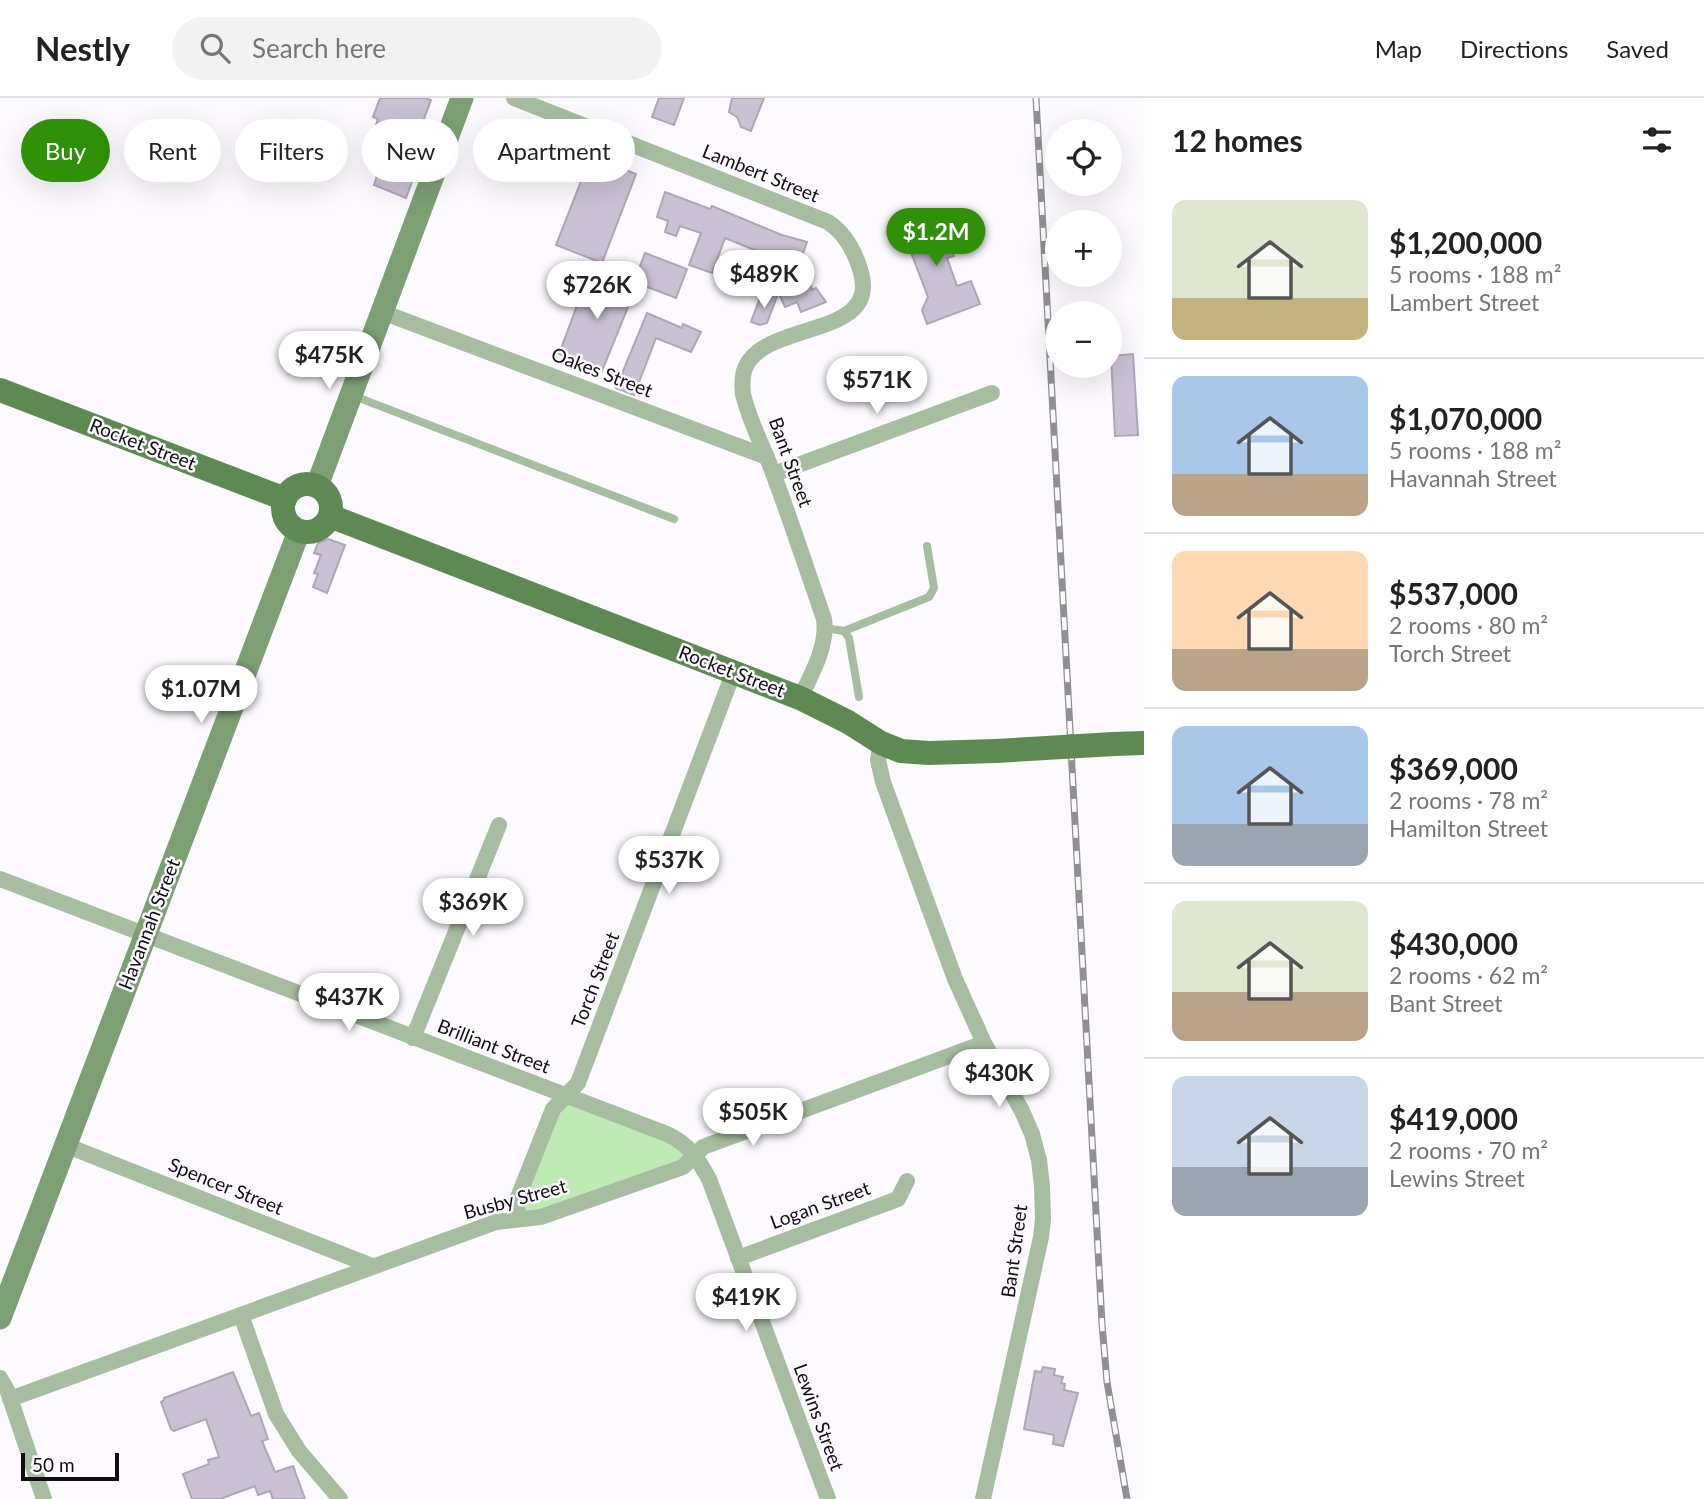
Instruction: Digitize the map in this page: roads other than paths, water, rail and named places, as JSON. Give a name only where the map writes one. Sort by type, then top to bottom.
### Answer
[{"type":"main road","name":"Rocket Street","points":[[0,390],[285,499]]},
{"type":"main road","points":[[302,484],[317,486],[328,495],[331,502],[330,516],[326,523],[314,531],[299,531],[292,527],[284,514],[285,499],[289,492],[302,484]]},
{"type":"main road","name":"Rocket Street","points":[[330,516],[800,698],[848,722],[881,743],[901,751],[996,751],[1144,743]]},
{"type":"street","points":[[317,486],[462,98]]},
{"type":"street","name":"Lambert Street","points":[[514,98],[828,222],[843,234],[858,263],[864,287],[860,302]]},
{"type":"street","name":"Bant Street","points":[[825,628],[742,384],[745,367],[764,348],[840,318],[857,308],[860,302]]},
{"type":"street","name":"Oakes Street","points":[[382,312],[767,457]]},
{"type":"street","points":[[774,474],[992,393]]},
{"type":"street","name":"Havannah Street","points":[[0,1318],[299,531]]},
{"type":"street","points":[[800,698],[817,662],[825,628]]},
{"type":"street","name":"Torch Street","points":[[518,1219],[517,1200],[553,1109],[578,1083],[734,671]]},
{"type":"street","name":"Bant Street","points":[[881,743],[878,760],[883,782],[955,979],[984,1043],[1022,1111],[1040,1160],[1043,1219],[1034,1275],[983,1499]]},
{"type":"street","points":[[413,1038],[499,825]]},
{"type":"street","name":"Brilliant Street","points":[[0,879],[667,1134],[678,1139],[695,1154]]},
{"type":"street","name":"Busby Street","points":[[10,1399],[496,1222],[541,1217],[683,1167],[703,1147],[984,1043]]},
{"type":"street","name":"Spencer Street","points":[[65,1145],[372,1266]]},
{"type":"street","name":"Lewins Street","points":[[695,1154],[709,1179],[828,1499]]},
{"type":"street","name":"Logan Street","points":[[738,1258],[898,1199],[907,1181]]},
{"type":"street","points":[[241,1315],[269,1416],[340,1499]]},
{"type":"street","points":[[0,1378],[10,1399],[44,1499]]},
{"type":"lane","points":[[351,395],[674,519]]},
{"type":"lane","points":[[825,628],[844,631],[929,597],[934,588],[926,546]]},
{"type":"lane","points":[[844,631],[849,638],[859,696]]},
{"type":"railway","points":[[1036,98],[1102,1324],[1107,1382],[1127,1499]]}]
